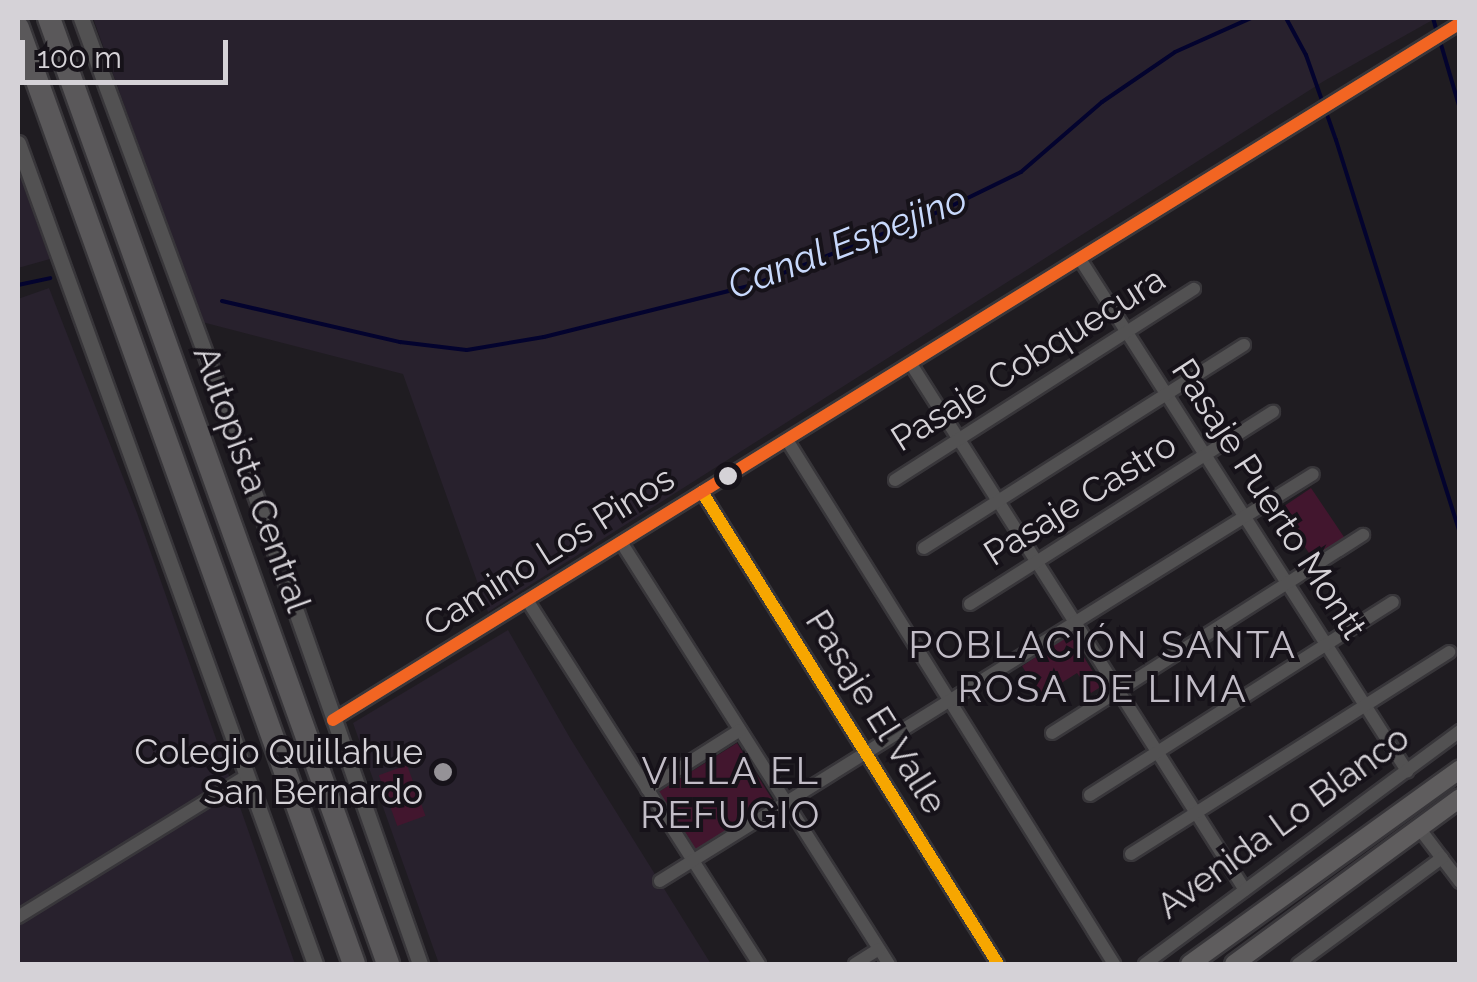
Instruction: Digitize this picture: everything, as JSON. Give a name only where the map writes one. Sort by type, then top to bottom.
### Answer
[{"type":"highway","name":"Autopista Central","points":[[49,18],[388,964]]},
{"type":"highway","name":"Autopista Central","points":[[18,28],[354,964]]},
{"type":"highway","points":[[328,890],[340,964]]},
{"type":"main road","name":"Avenida Lo Blanco","points":[[1190,964],[1460,769]]},
{"type":"main road","points":[[1234,964],[1460,798]]},
{"type":"street","points":[[81,18],[208,361],[420,964]]},
{"type":"street","name":"Camino Los Pinos","points":[[333,720],[1454,26]]},
{"type":"street","points":[[18,143],[315,964]]},
{"type":"street","name":"Pasaje Puerto Montt","points":[[1080,259],[1407,770]]},
{"type":"street","name":"Pasaje Cobquecura","points":[[894,480],[1194,289]]},
{"type":"street","points":[[924,548],[1244,344]]},
{"type":"street","points":[[911,364],[1246,890]]},
{"type":"street","name":"Pasaje Castro","points":[[970,604],[1272,412]]},
{"type":"street","points":[[787,440],[1114,964]]},
{"type":"street","points":[[660,881],[1313,474]]},
{"type":"street","name":"Pasaje El Valle","points":[[702,492],[998,964]]},
{"type":"street","points":[[1052,733],[1363,535]]},
{"type":"street","points":[[621,542],[889,964]]},
{"type":"street","points":[[527,600],[759,964]]},
{"type":"street","points":[[1090,796],[1393,602]]},
{"type":"street","points":[[1131,854],[1449,652]]},
{"type":"street","points":[[647,789],[740,730]]},
{"type":"street","name":"Avenida Lo Blanco","points":[[1154,962],[1460,731]]},
{"type":"street","points":[[18,918],[246,776]]},
{"type":"street","points":[[1419,828],[1460,882]]},
{"type":"street","points":[[1298,964],[1442,858]]},
{"type":"street","points":[[855,964],[880,949]]},
{"type":"shaded area","points":[[93,18],[1436,18],[1324,81],[488,612],[403,374],[202,322]]},
{"type":"shaded area","points":[[18,171],[50,259],[18,268]]},
{"type":"shaded area","points":[[49,288],[137,513],[295,964],[18,964],[18,299]]},
{"type":"shaded area","points":[[1311,488],[1346,540],[1315,561],[1279,509]]},
{"type":"shaded area","points":[[508,630],[570,738],[711,964],[439,964],[353,723]]},
{"type":"shaded area","points":[[1070,635],[1102,686],[1091,693],[1077,673],[1041,696],[1022,666]]},
{"type":"shaded area","points":[[737,743],[774,802],[693,853],[656,794]]},
{"type":"shaded area","points":[[407,765],[425,816],[397,826],[379,775]]},
{"type":"waterway","name":"Canal Espejino","points":[[222,301],[400,342],[467,350],[544,337],[753,285],[941,211],[1021,172],[1102,102],[1175,52],[1251,18]]},
{"type":"waterway","name":"Canal Espejino","points":[[1286,18],[1306,55],[1336,140],[1460,533]]},
{"type":"waterway","points":[[1433,18],[1437,32]]},
{"type":"waterway","points":[[1440,41],[1460,109]]},
{"type":"waterway","points":[[18,285],[50,278]]},
{"type":"transit line","points":[[333,720],[1460,23]]},
{"type":"transit line","points":[[702,492],[998,964]]},
{"type":"place","name":"Colegio Quillahue San Bernardo","points":[[443,772]]},
{"type":"district","name":"POBLACIÓN SANTA ROSA DE LIMA","points":[[1103,667]]},
{"type":"district","name":"VILLA EL REFUGIO","points":[[731,793]]}]
